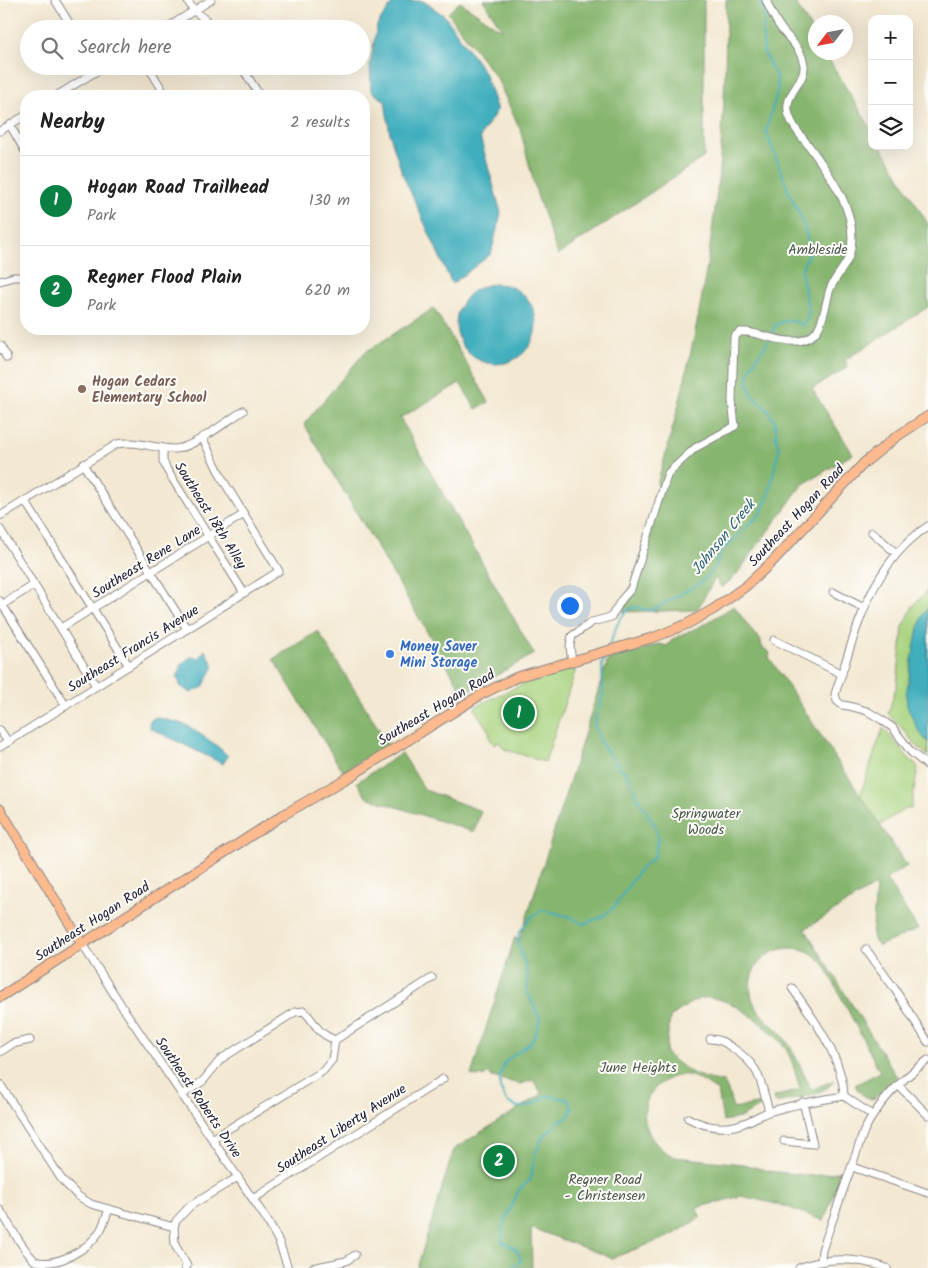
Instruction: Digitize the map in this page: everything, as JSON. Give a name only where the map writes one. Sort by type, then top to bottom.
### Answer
[{"type":"main road","name":"Southeast Hogan Road","points":[[0,997],[276,820],[476,697],[518,677],[614,650],[675,630],[706,614],[746,586],[773,561],[864,463],[896,437],[928,416]]},
{"type":"main road","points":[[0,809],[82,944]]},
{"type":"street","points":[[55,0],[67,20]]},
{"type":"street","points":[[187,0],[194,11],[206,20]]},
{"type":"street","points":[[180,20],[211,0]]},
{"type":"street","points":[[572,662],[570,642],[572,636],[592,622],[611,617],[631,589],[668,473],[695,448],[734,428],[732,401],[734,337],[740,332],[799,341],[812,336],[820,324],[834,279],[847,261],[852,248],[851,224],[846,204],[824,168],[796,130],[787,110],[788,101],[803,74],[802,56],[773,15],[766,0]]},
{"type":"street","points":[[65,90],[89,75]]},
{"type":"street","points":[[153,75],[162,90]]},
{"type":"street","points":[[247,75],[256,90]]},
{"type":"street","points":[[0,131],[20,119]]},
{"type":"street","points":[[10,125],[20,142]]},
{"type":"street","points":[[0,281],[20,278]]},
{"type":"street","points":[[0,345],[7,358]]},
{"type":"street","points":[[0,516],[111,447],[124,442],[163,448],[177,449],[185,447],[243,411]]},
{"type":"street","points":[[202,437],[244,514]]},
{"type":"street","name":"Southeast 18th Alley","points":[[163,448],[165,466],[244,593]]},
{"type":"street","points":[[84,464],[186,629]]},
{"type":"street","points":[[25,500],[128,666]]},
{"type":"street","name":"Southeast Rene Lane","points":[[61,628],[244,514]]},
{"type":"street","name":"Southeast Francis Avenue","points":[[0,747],[279,571],[244,514]]},
{"type":"street","points":[[928,526],[896,553],[882,572],[864,608],[835,694],[837,701],[842,705],[867,711],[893,728],[911,752],[928,766]]},
{"type":"street","points":[[0,529],[96,686]]},
{"type":"street","points":[[872,532],[896,553]]},
{"type":"street","points":[[34,585],[1,604],[66,706]]},
{"type":"street","points":[[833,592],[864,608]]},
{"type":"street","points":[[774,640],[842,674]]},
{"type":"street","points":[[0,730],[8,742]]},
{"type":"street","name":"Southeast Roberts Drive","points":[[82,944],[253,1199],[279,1242],[288,1268]]},
{"type":"street","points":[[866,949],[894,988],[928,1042]]},
{"type":"street","points":[[212,1139],[323,1072],[332,1060],[335,1040],[432,978]]},
{"type":"street","points":[[792,988],[812,1015],[832,1054],[841,1076],[844,1096]]},
{"type":"street","points":[[182,1095],[203,1081],[221,1059],[295,1012],[304,1011],[310,1016],[320,1032],[335,1040]]},
{"type":"street","points":[[710,1038],[718,1039],[751,1062],[758,1073],[769,1111]]},
{"type":"street","points":[[0,1052],[12,1044],[30,1040]]},
{"type":"street","points":[[821,1262],[822,1250],[864,1131],[872,1115],[899,1086],[928,1060]]},
{"type":"street","name":"Southeast Liberty Avenue","points":[[253,1199],[442,1078]]},
{"type":"street","points":[[0,1084],[67,1186],[84,1200],[108,1209],[174,1227]]},
{"type":"street","points":[[899,1086],[928,1114]]},
{"type":"street","points":[[688,1118],[703,1125],[724,1127],[745,1123],[769,1111],[803,1102],[844,1096],[872,1115]]},
{"type":"street","points":[[784,1141],[813,1144],[803,1102]]},
{"type":"street","points":[[852,1167],[928,1193]]},
{"type":"street","points":[[185,1268],[186,1266],[176,1245],[174,1227],[176,1221],[184,1211],[238,1177]]},
{"type":"street","points":[[0,1210],[34,1261],[46,1267],[63,1264],[81,1253],[100,1230],[108,1209]]},
{"type":"street","points":[[312,1268],[346,1261],[355,1255]]},
{"type":"street","points":[[799,1268],[834,1259],[854,1260],[887,1268]]},
{"type":"green space","points":[[483,0],[704,0],[704,157],[558,255],[537,195],[520,129],[497,79],[448,13],[460,2],[503,31]]},
{"type":"green space","name":"Ambleside","points":[[726,0],[794,0],[808,24],[808,60],[829,60],[868,123],[868,150],[883,150],[928,224],[928,307],[845,360],[848,367],[812,389],[853,454],[802,485],[736,575],[722,588],[715,578],[697,610],[623,612],[661,490],[657,484],[680,398],[699,310],[707,266],[718,178],[725,66]]},
{"type":"green space","points":[[434,308],[489,402],[476,409],[460,383],[400,418],[534,654],[464,694],[304,424],[364,353]]},
{"type":"green space","points":[[928,589],[928,756],[888,714],[897,684],[903,627],[913,606]]},
{"type":"green space","name":"Springwater Woods","points":[[734,606],[755,635],[760,638],[762,647],[770,653],[769,657],[907,866],[886,879],[918,929],[879,946],[872,938],[876,885],[805,929],[897,1077],[874,1099],[860,1093],[855,1085],[880,1072],[825,966],[814,955],[801,949],[787,948],[774,952],[763,959],[755,969],[751,982],[754,1004],[789,1045],[811,1090],[834,1080],[818,1093],[775,1102],[773,1097],[800,1090],[786,1049],[771,1032],[749,1014],[724,1001],[703,998],[690,1003],[670,1017],[666,1053],[679,1065],[692,1073],[724,1082],[733,1109],[760,1103],[761,1106],[740,1118],[723,1121],[718,1091],[695,1077],[682,1075],[668,1079],[656,1087],[649,1097],[645,1108],[645,1120],[648,1131],[654,1141],[663,1150],[675,1157],[743,1164],[769,1171],[813,1176],[842,1171],[824,1221],[785,1206],[741,1196],[696,1208],[701,1217],[673,1235],[612,1258],[531,1228],[532,1268],[417,1268],[454,1149],[542,1094],[533,1080],[520,1084],[492,1077],[489,1073],[483,1077],[482,1075],[478,1077],[471,1075],[515,937],[519,942],[520,939],[608,659],[660,644],[667,646],[673,639],[705,624]]},
{"type":"green space","points":[[318,631],[388,744],[343,772],[273,659]]},
{"type":"green space","points":[[574,669],[575,672],[545,762],[504,749],[499,742],[494,745],[488,735],[490,733],[475,710],[476,706],[525,683]]},
{"type":"green space","points":[[883,728],[918,767],[911,809],[906,808],[880,825],[860,795]]},
{"type":"green space","points":[[402,753],[425,790],[481,811],[474,832],[366,797],[357,782]]},
{"type":"water","points":[[394,1],[423,1],[445,16],[484,72],[497,110],[480,137],[501,213],[491,254],[452,284],[402,173],[390,135],[385,101],[371,91],[370,65],[377,25]]},
{"type":"water","points":[[496,284],[511,287],[524,296],[533,309],[536,324],[533,339],[524,352],[511,361],[496,364],[481,361],[468,352],[459,339],[456,324],[459,309],[468,296],[481,287]]},
{"type":"water","points":[[928,607],[928,743],[918,730],[907,706],[906,695],[915,643],[922,617]]},
{"type":"water","points":[[205,650],[214,666],[203,687],[191,693],[181,687],[177,677],[182,663],[191,657],[199,658]]},
{"type":"water","points":[[155,717],[187,725],[216,745],[228,756],[223,764],[150,728],[149,722]]},
{"type":"waterway","name":"Johnson Creek","points":[[759,0],[765,22],[762,32],[764,53],[776,76],[778,90],[766,131],[790,195],[802,220],[809,244],[808,255],[801,270],[809,314],[804,325],[789,320],[776,324],[771,335]]},
{"type":"waterway","name":"Johnson Creek","points":[[609,646],[618,622],[625,612],[636,607],[653,610],[700,583],[716,566],[720,553],[761,513],[769,494],[779,448],[774,420],[765,407],[753,396],[748,384],[748,375],[754,362],[769,340]]},
{"type":"waterway","name":"Johnson Creek","points":[[512,1268],[521,1261],[516,1249],[502,1242],[503,1226],[519,1190],[531,1179],[535,1154],[543,1137],[559,1121],[568,1117],[572,1108],[568,1099],[548,1096],[529,1106],[517,1107],[507,1102],[500,1088],[500,1076],[505,1062],[531,1042],[540,1019],[527,991],[528,981],[525,964],[518,944],[519,933],[531,917],[543,910],[571,917],[583,924],[602,917],[615,906],[640,869],[654,857],[659,837],[654,824],[637,797],[629,777],[600,742],[594,723],[603,694],[602,664],[606,655]]},
{"type":"place","name":"Hogan Cedars Elementary School","points":[[82,389]]},
{"type":"place","name":"Money Saver Mini Storage","points":[[390,654]]},
{"type":"place","name":"Hogan Road Trailhead","points":[[519,713]]},
{"type":"place","name":"Regner Flood Plain","points":[[499,1161]]},
{"type":"park label","name":"June Heights","points":[[638,1067]]},
{"type":"park label","name":"Regner Road - Christensen","points":[[605,1188]]}]
